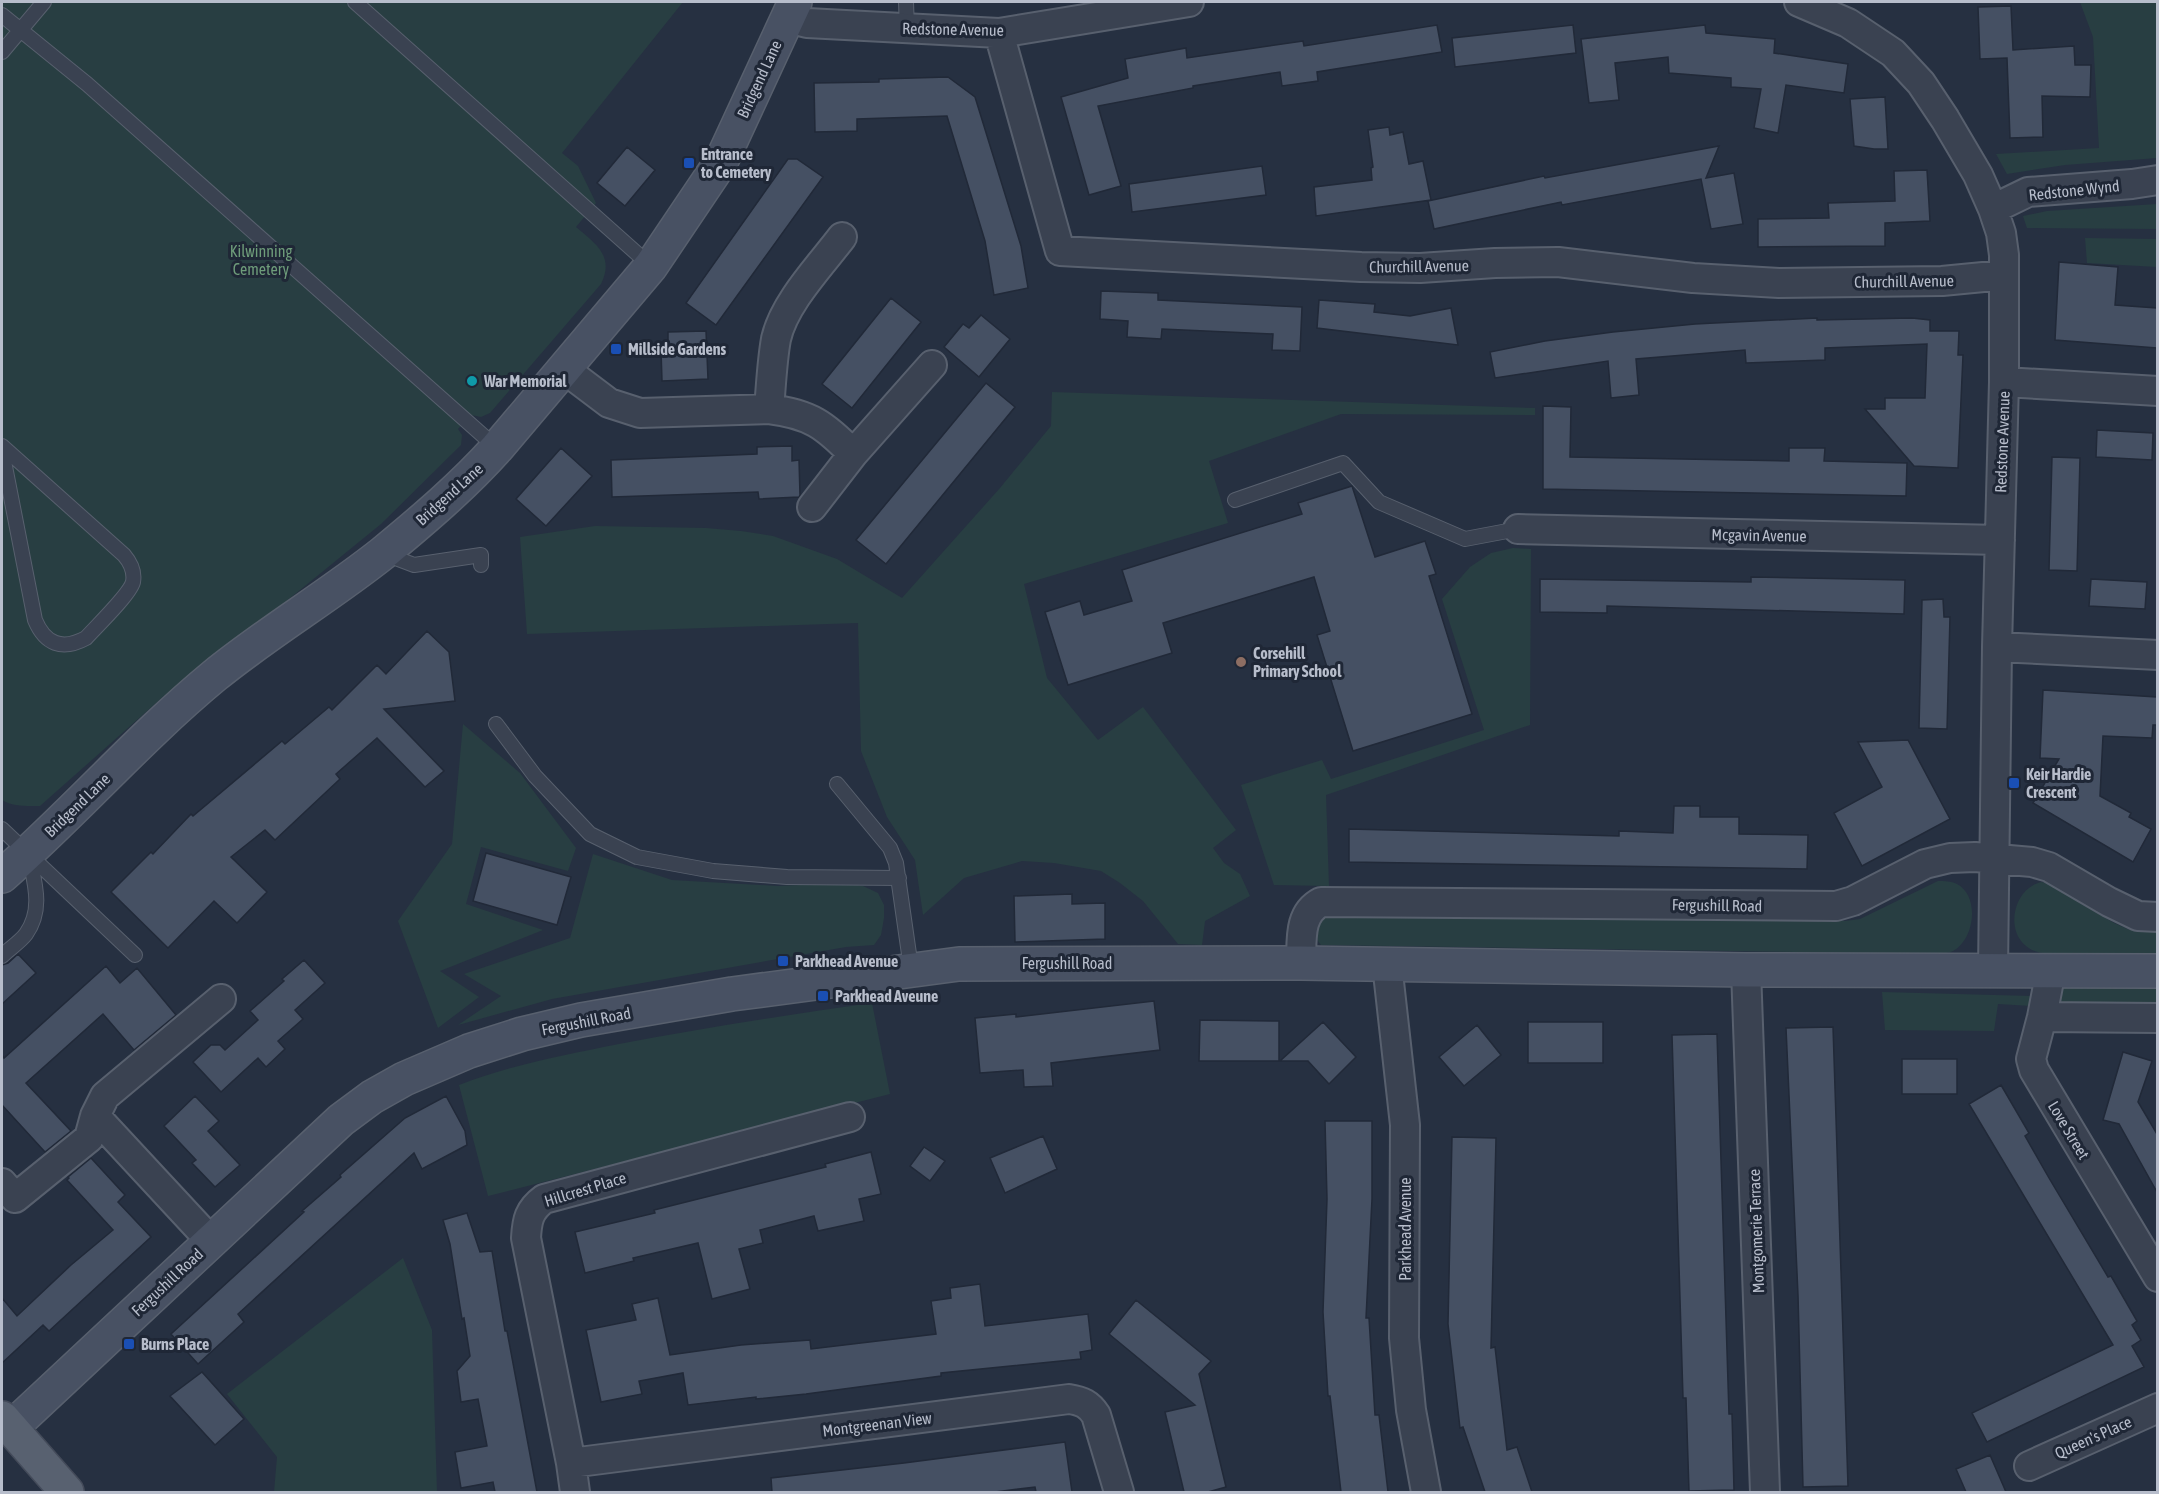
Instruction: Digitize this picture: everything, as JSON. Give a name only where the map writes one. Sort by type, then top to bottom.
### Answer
[{"type":"main road","name":"Bridgend Lane","points":[[2,876],[214,676],[383,553],[473,474],[497,448],[651,266],[721,162],[791,10]]},
{"type":"main road","name":"Fergushill Road","points":[[6,1424],[349,1114],[372,1097],[404,1079],[470,1051],[522,1034],[580,1020],[732,994],[959,964],[1301,963],[1746,970],[2157,971]]},
{"type":"main road","points":[[6,1424],[59,1487]]},
{"type":"street","name":"Redstone Avenue","points":[[791,10],[807,23],[906,15],[999,33],[1189,2]]},
{"type":"street","name":"Redstone Avenue","points":[[1799,2],[1848,22],[1892,52],[1914,75],[1945,118],[1978,175],[2001,233],[2004,275],[2004,382],[1997,647],[1993,971]]},
{"type":"street","name":"Churchill Avenue","points":[[999,33],[1060,251],[1361,267],[1420,268],[1558,262],[1693,278],[1779,283],[1942,281],[2004,275]]},
{"type":"street","name":"Redstone Wynd","points":[[1993,209],[2028,192],[2157,180]]},
{"type":"street","points":[[769,409],[776,338],[783,321],[789,308],[842,237]]},
{"type":"street","points":[[812,507],[853,454],[932,365]]},
{"type":"street","points":[[564,369],[609,403],[640,413],[769,409],[790,411],[809,418],[832,433],[853,454]]},
{"type":"street","points":[[2004,382],[2157,391]]},
{"type":"street","name":"Mcgavin Avenue","points":[[1518,529],[2000,540]]},
{"type":"street","points":[[1997,647],[2157,655]]},
{"type":"street","name":"Fergushill Road","points":[[1301,963],[1304,920],[1313,906],[1322,902],[1836,906],[1853,901],[1925,864],[1950,858],[2032,862],[2049,867],[2138,916],[2157,916]]},
{"type":"street","name":"Parkhead Avenue","points":[[1387,964],[1405,1125],[1404,1338],[1411,1410],[1426,1492]]},
{"type":"street","name":"Montgomerie Terrace","points":[[1746,970],[1766,1492]]},
{"type":"street","name":"Love Street","points":[[2051,970],[2031,1059],[2034,1070],[2157,1277]]},
{"type":"street","points":[[2,1183],[15,1198],[89,1138],[95,1116],[105,1096],[221,999]]},
{"type":"street","points":[[2042,1017],[2157,1018]]},
{"type":"street","points":[[95,1116],[211,1241]]},
{"type":"street","name":"Hillcrest Place","points":[[575,1492],[526,1238],[527,1222],[533,1207],[544,1199],[850,1117]]},
{"type":"street","name":"Montgreenan View","points":[[571,1463],[1070,1399],[1080,1400],[1089,1405],[1096,1415],[1119,1492]]},
{"type":"street","name":"Queen's Place","points":[[2028,1466],[2155,1415]]},
{"type":"lane","points":[[2,52],[44,2]]},
{"type":"lane","points":[[355,2],[651,266]]},
{"type":"lane","points":[[2,15],[87,84],[497,448]]},
{"type":"lane","points":[[2,446],[124,555],[131,564],[133,582],[127,593],[86,638],[77,643],[66,645],[50,641],[42,635],[35,620],[2,451]]},
{"type":"lane","points":[[1235,500],[1343,463],[1379,502],[1465,539],[1518,529]]},
{"type":"lane","points":[[383,553],[414,565],[481,555],[481,565]]},
{"type":"lane","points":[[495,724],[535,776],[590,834],[637,857],[713,871],[787,877],[899,878]]},
{"type":"lane","points":[[837,784],[890,848],[899,878],[911,969]]},
{"type":"lane","points":[[2,829],[135,956]]},
{"type":"lane","points":[[2,956],[26,935],[36,912],[36,894],[28,853]]},
{"type":"green space","name":"Kilwinning Cemetery","points":[[2,2],[683,2],[562,153],[578,166],[596,203],[576,227],[601,251],[606,266],[601,284],[490,413],[481,417],[471,415],[458,429],[462,435],[461,445],[381,524],[164,696],[40,806],[15,805],[2,800]]},
{"type":"green space","points":[[2080,2],[2157,2],[2157,158],[2065,165],[2007,174],[1996,154],[2099,148],[2093,37]]},
{"type":"green space","points":[[2157,204],[2157,229],[2027,228],[2023,216],[2047,211]]},
{"type":"green space","points":[[2085,238],[2157,239],[2157,267],[2087,263]]},
{"type":"green space","points":[[1052,392],[1535,408],[1535,415],[1341,414],[1209,461],[1228,523],[1024,584],[1047,678],[1098,740],[1143,707],[1236,830],[1213,848],[1224,863],[1240,874],[1250,896],[1205,921],[1202,945],[1178,944],[1143,901],[1101,871],[1054,863],[1022,861],[964,878],[923,915],[915,860],[887,817],[861,751],[858,623],[527,634],[520,537],[595,526],[706,528],[773,536],[837,559],[902,598],[1000,488],[1051,426]]},
{"type":"green space","points":[[1513,548],[1531,549],[1530,725],[1326,795],[1329,886],[1274,885],[1241,785],[1322,760],[1331,779],[1484,730],[1442,599],[1470,567],[1491,553]]},
{"type":"green space","points":[[463,724],[520,773],[576,848],[568,871],[481,847],[466,904],[543,930],[440,971],[479,997],[438,1028],[398,921],[452,844]]},
{"type":"green space","points":[[593,854],[672,880],[778,886],[841,883],[863,886],[878,893],[884,905],[881,935],[874,945],[846,947],[552,999],[458,1025],[501,996],[464,974],[570,938]]},
{"type":"green space","points":[[1938,881],[1957,884],[1964,890],[1972,907],[1970,928],[1966,937],[1951,952],[1939,954],[1321,945],[1316,933],[1322,921],[1332,915],[1341,914],[1845,921],[1860,919]]},
{"type":"green space","points":[[2042,882],[2130,930],[2157,929],[2157,956],[2053,954],[2029,948],[2019,938],[2014,919],[2019,900],[2025,892],[2033,885]]},
{"type":"green space","points":[[2157,986],[2157,1007],[2066,1005],[2059,997],[2062,987]]},
{"type":"green space","points":[[1882,992],[2032,996],[2031,1006],[1998,1004],[1994,1031],[1885,1030]]},
{"type":"green space","points":[[872,1003],[890,1094],[488,1196],[459,1085],[518,1066],[619,1044]]},
{"type":"green space","points":[[403,1258],[432,1330],[437,1492],[274,1492],[277,1457],[227,1394]]},
{"type":"building","points":[[2011,6],[2013,50],[2074,46],[2075,65],[2091,65],[2090,97],[2042,96],[2043,137],[2010,138],[2007,58],[1980,59],[1978,7]]},
{"type":"building","points":[[1437,25],[1442,52],[1317,72],[1318,81],[1282,86],[1280,72],[1193,86],[1193,88],[1098,106],[1121,186],[1089,195],[1061,97],[1128,78],[1125,59],[1186,48],[1187,58],[1303,41],[1304,46]]},
{"type":"building","points":[[1573,25],[1576,53],[1455,67],[1452,38]]},
{"type":"building","points":[[1705,25],[1706,33],[1775,39],[1774,53],[1848,64],[1844,93],[1786,85],[1778,133],[1754,128],[1761,89],[1731,87],[1731,78],[1669,73],[1668,57],[1615,63],[1619,100],[1589,103],[1581,39]]},
{"type":"building","points":[[948,77],[975,97],[1021,246],[1028,288],[994,295],[985,241],[947,116],[857,119],[857,131],[815,132],[814,83],[879,82],[879,79]]},
{"type":"building","points":[[1885,97],[1888,149],[1854,146],[1850,99]]},
{"type":"building","points":[[1389,127],[1390,135],[1403,132],[1409,164],[1423,161],[1431,200],[1316,216],[1314,187],[1372,180],[1371,168],[1373,167],[1368,130]]},
{"type":"building","points":[[1719,146],[1706,178],[1734,173],[1743,224],[1711,229],[1701,179],[1562,205],[1561,202],[1434,229],[1428,201],[1544,176],[1545,178]]},
{"type":"building","points":[[627,147],[655,170],[625,206],[597,183]]},
{"type":"building","points":[[788,159],[797,159],[823,177],[716,325],[686,303]]},
{"type":"building","points":[[1262,166],[1266,195],[1132,212],[1129,184]]},
{"type":"building","points":[[1927,170],[1930,221],[1885,223],[1885,246],[1758,247],[1758,219],[1829,218],[1828,203],[1895,201],[1894,171]]},
{"type":"building","points":[[2059,262],[2118,267],[2115,305],[2157,308],[2157,348],[2055,340]]},
{"type":"building","points":[[1101,291],[1158,293],[1158,300],[1302,307],[1300,351],[1272,350],[1273,334],[1162,329],[1161,339],[1127,337],[1128,321],[1100,319]]},
{"type":"building","points":[[891,298],[921,322],[852,408],[822,384]]},
{"type":"building","points":[[1319,300],[1375,304],[1374,312],[1410,316],[1451,308],[1458,345],[1317,328]]},
{"type":"building","points":[[981,315],[1010,339],[979,377],[944,347],[963,324],[969,328]]},
{"type":"building","points":[[1817,318],[1817,320],[1912,318],[1930,320],[1930,331],[1959,331],[1958,355],[1963,355],[1958,468],[1914,466],[1865,409],[1885,409],[1885,398],[1925,398],[1927,344],[1825,348],[1825,360],[1746,363],[1745,350],[1636,359],[1639,395],[1611,398],[1608,361],[1495,378],[1490,352],[1545,341],[1613,332],[1695,324]]},
{"type":"building","points":[[706,331],[708,379],[662,381],[661,350],[668,350],[668,332]]},
{"type":"building","points":[[986,383],[1015,407],[886,564],[856,540]]},
{"type":"building","points":[[1543,406],[1571,407],[1570,457],[1789,461],[1789,448],[1825,448],[1824,461],[1907,463],[1906,496],[1543,489]]},
{"type":"building","points":[[2097,430],[2153,433],[2152,460],[2096,457]]},
{"type":"building","points":[[792,446],[792,461],[799,460],[799,497],[759,499],[758,492],[612,497],[611,460],[757,454],[757,447]]},
{"type":"building","points":[[561,448],[592,476],[546,526],[516,499]]},
{"type":"building","points":[[2052,457],[2080,458],[2077,571],[2049,570]]},
{"type":"building","points":[[1352,486],[1375,557],[1425,541],[1436,574],[1429,576],[1472,714],[1353,751],[1317,635],[1330,631],[1314,577],[1163,623],[1172,653],[1068,685],[1045,612],[1080,601],[1084,615],[1132,601],[1122,570],[1302,514],[1298,503]]},
{"type":"building","points":[[1751,577],[1905,580],[1904,614],[1607,606],[1607,613],[1540,612],[1540,579],[1751,582]]},
{"type":"building","points":[[2091,579],[2147,582],[2145,609],[2089,606]]},
{"type":"building","points":[[1943,599],[1944,617],[1950,617],[1947,729],[1919,728],[1922,600]]},
{"type":"building","points":[[427,631],[449,652],[455,701],[384,709],[444,771],[425,787],[377,738],[336,774],[340,779],[275,840],[265,830],[231,857],[267,892],[237,923],[214,901],[168,948],[111,892],[151,852],[153,854],[191,814],[193,816],[282,741],[285,744],[329,707],[332,710],[377,665],[386,674]]},
{"type":"building","points":[[2043,690],[2157,697],[2157,725],[2153,725],[2152,738],[2103,736],[2100,796],[2131,813],[2129,817],[2151,829],[2133,862],[2033,803],[2059,759],[2040,758]]},
{"type":"building","points":[[1908,740],[1950,819],[1862,866],[1834,813],[1882,787],[1858,742]]},
{"type":"building","points":[[1674,806],[1700,806],[1700,817],[1739,817],[1739,834],[1808,835],[1807,869],[1349,862],[1349,829],[1619,836],[1619,831],[1673,833]]},
{"type":"building","points":[[486,853],[571,877],[557,925],[473,901]]},
{"type":"building","points":[[1072,894],[1072,904],[1105,903],[1105,939],[1015,942],[1014,896]]},
{"type":"building","points":[[18,954],[36,973],[2,1004],[2,965]]},
{"type":"building","points":[[304,960],[325,983],[295,1010],[303,1019],[278,1041],[285,1049],[266,1067],[258,1058],[221,1092],[193,1062],[211,1045],[220,1045],[225,1050],[258,1020],[250,1011]]},
{"type":"building","points":[[106,966],[120,983],[137,968],[176,1015],[134,1050],[103,1014],[26,1083],[71,1131],[45,1152],[2,1105],[2,1055],[4,1058]]},
{"type":"building","points":[[1154,1001],[1160,1050],[1051,1063],[1053,1086],[1024,1087],[1023,1070],[980,1073],[975,1018],[1016,1014],[1016,1017]]},
{"type":"building","points":[[1200,1020],[1279,1021],[1279,1061],[1199,1061]]},
{"type":"building","points":[[1323,1022],[1356,1057],[1329,1084],[1308,1061],[1280,1061]]},
{"type":"building","points":[[1528,1022],[1603,1022],[1603,1063],[1528,1063]]},
{"type":"building","points":[[1477,1025],[1501,1055],[1464,1086],[1439,1057]]},
{"type":"building","points":[[1833,1027],[1848,1486],[1803,1487],[1798,1295],[1786,1028]]},
{"type":"building","points":[[1717,1034],[1729,1414],[1732,1414],[1734,1490],[1689,1491],[1686,1398],[1683,1398],[1672,1035]]},
{"type":"building","points":[[2123,1052],[2152,1061],[2138,1102],[2157,1134],[2157,1192],[2119,1124],[2103,1120]]},
{"type":"building","points":[[1902,1059],[1957,1059],[1957,1094],[1902,1094]]},
{"type":"building","points":[[2001,1085],[2029,1133],[2025,1136],[2049,1178],[2137,1321],[2132,1325],[2141,1340],[2132,1346],[2144,1367],[1987,1442],[1972,1413],[2113,1345],[1969,1104]]},
{"type":"building","points":[[195,1096],[219,1121],[208,1131],[240,1165],[215,1187],[192,1163],[196,1160],[164,1126]]},
{"type":"building","points":[[446,1096],[465,1131],[467,1145],[422,1169],[414,1153],[238,1314],[244,1322],[198,1364],[171,1334],[304,1212],[302,1211],[341,1177],[340,1175],[405,1118]]},
{"type":"building","points":[[1325,1121],[1372,1121],[1372,1199],[1366,1318],[1369,1318],[1375,1415],[1379,1415],[1388,1492],[1341,1492],[1330,1396],[1328,1396],[1323,1312],[1327,1199]]},
{"type":"building","points":[[1043,1136],[1057,1169],[1005,1193],[990,1158]]},
{"type":"building","points":[[1452,1137],[1496,1138],[1491,1348],[1495,1347],[1507,1450],[1517,1447],[1532,1492],[1485,1492],[1463,1427],[1460,1428],[1448,1324]]},
{"type":"building","points":[[924,1147],[945,1161],[930,1181],[910,1166]]},
{"type":"building","points":[[871,1152],[881,1194],[859,1199],[864,1221],[818,1231],[814,1216],[760,1230],[763,1243],[739,1249],[750,1289],[712,1299],[698,1243],[633,1258],[634,1261],[585,1273],[575,1232],[826,1167],[825,1164]]},
{"type":"building","points":[[91,1158],[125,1195],[118,1202],[151,1237],[49,1331],[43,1325],[2,1363],[2,1298],[17,1316],[71,1265],[113,1230],[67,1180]]},
{"type":"building","points":[[467,1213],[480,1252],[492,1251],[505,1331],[507,1331],[537,1492],[495,1492],[493,1482],[461,1488],[455,1452],[487,1446],[478,1399],[461,1402],[457,1371],[470,1356],[450,1244],[443,1220]]},
{"type":"building","points":[[980,1284],[985,1326],[1088,1314],[1092,1350],[1080,1352],[1081,1359],[941,1373],[941,1376],[806,1394],[688,1405],[683,1373],[639,1381],[642,1394],[601,1402],[586,1330],[636,1320],[632,1304],[658,1298],[670,1355],[741,1345],[810,1340],[811,1349],[936,1334],[931,1301],[951,1298],[950,1288]]},
{"type":"building","points":[[1136,1300],[1211,1361],[1199,1374],[1226,1487],[1208,1492],[1184,1492],[1165,1412],[1195,1405],[1109,1334]]},
{"type":"building","points":[[202,1372],[244,1419],[215,1445],[170,1396]]},
{"type":"building","points":[[1065,1442],[1072,1492],[1036,1492],[1035,1487],[995,1492],[772,1492],[771,1478]]},
{"type":"building","points":[[1990,1455],[2006,1492],[1966,1492],[1956,1469]]},
{"type":"place","name":"Entrance to Cemetery","points":[[689,163]]},
{"type":"place","name":"Millside Gardens","points":[[616,349]]},
{"type":"place","name":"War Memorial","points":[[472,381]]},
{"type":"place","name":"Corsehill Primary School","points":[[1241,662]]},
{"type":"place","name":"Keir Hardie Crescent","points":[[2014,783]]},
{"type":"place","name":"Parkhead Avenue","points":[[783,961]]},
{"type":"place","name":"Parkhead Aveune","points":[[823,996]]},
{"type":"place","name":"Burns Place","points":[[129,1344]]}]
